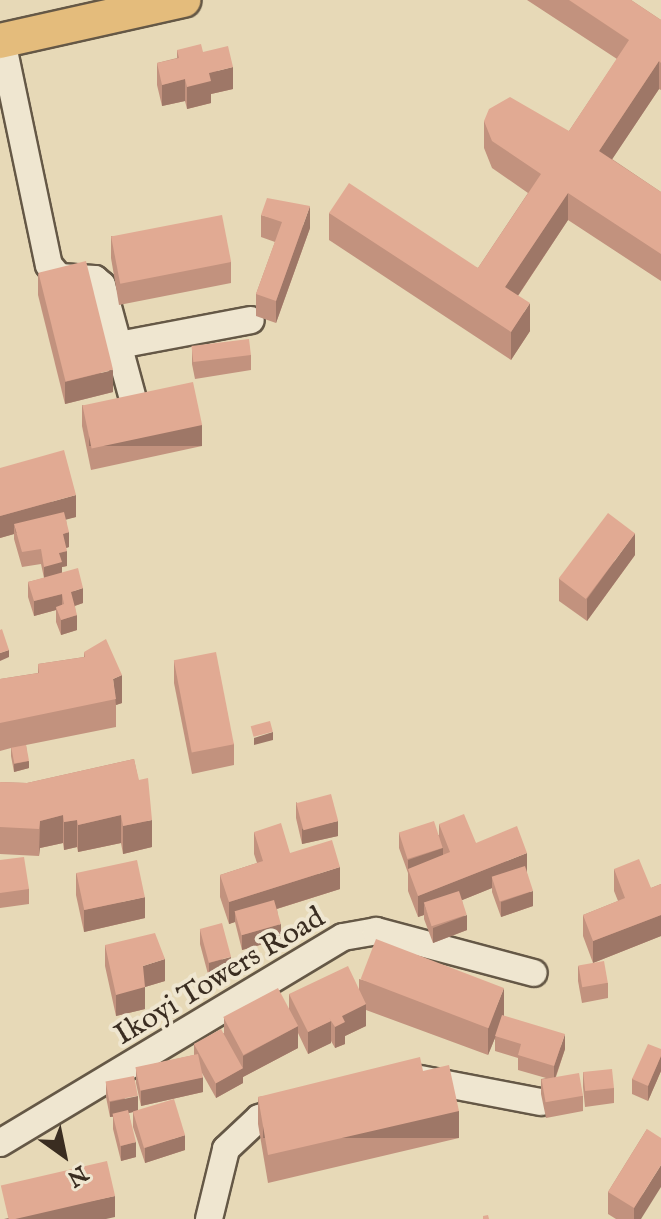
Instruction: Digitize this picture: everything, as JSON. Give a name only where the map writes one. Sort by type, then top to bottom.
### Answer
[{"type":"main road","points":[[1,41],[183,0]]},
{"type":"street","points":[[1,41],[49,265],[59,277],[95,279],[102,285],[133,399]]},
{"type":"street","points":[[119,345],[251,320]]},
{"type":"street","name":"Ikoyi Towers Road","points":[[0,1143],[343,937],[376,931],[534,973]]},
{"type":"street","points":[[395,1083],[425,1078],[541,1102]]},
{"type":"street","points":[[209,1219],[226,1149],[259,1118],[311,1102]]},
{"type":"building","points":[[569,0],[631,0],[661,20],[661,63],[659,61],[599,151],[661,192],[661,254],[568,193],[505,287],[530,303],[511,332],[329,213],[349,183],[478,268],[541,174],[492,141],[484,121],[489,109],[510,97],[569,131],[629,40]]},
{"type":"building","points":[[201,44],[203,52],[228,46],[233,67],[209,73],[211,81],[187,87],[185,79],[162,85],[157,63],[179,58],[177,50]]},
{"type":"building","points":[[267,198],[310,206],[276,301],[256,294],[282,222],[261,215]]},
{"type":"building","points":[[222,215],[231,262],[120,284],[111,237]]},
{"type":"building","points":[[86,261],[113,370],[66,382],[38,273]]},
{"type":"building","points":[[249,339],[251,355],[193,362],[191,346]]},
{"type":"building","points":[[193,382],[202,425],[92,449],[82,405]]},
{"type":"building","points":[[64,450],[76,495],[0,516],[0,468]]},
{"type":"building","points":[[64,512],[69,532],[63,534],[67,551],[59,553],[62,562],[44,567],[41,549],[22,552],[14,524]]},
{"type":"building","points":[[608,513],[635,533],[586,599],[559,578]]},
{"type":"building","points":[[78,568],[83,588],[71,592],[77,615],[61,620],[56,607],[64,604],[62,594],[34,601],[28,582]]},
{"type":"building","points":[[0,630],[9,650],[0,653]]},
{"type":"building","points":[[106,639],[122,675],[113,679],[116,699],[0,723],[0,679],[39,673],[38,664],[85,657],[84,652]]},
{"type":"building","points":[[216,652],[234,744],[192,752],[174,660]]},
{"type":"building","points":[[270,721],[273,732],[254,737],[251,726]]},
{"type":"building","points":[[26,745],[29,761],[14,764],[11,748]]},
{"type":"building","points":[[134,759],[139,780],[148,778],[152,820],[123,826],[121,815],[78,825],[77,820],[64,822],[63,815],[40,821],[39,829],[0,827],[0,782],[27,783]]},
{"type":"building","points":[[331,794],[338,821],[303,830],[296,803]]},
{"type":"building","points":[[464,814],[476,843],[517,826],[527,853],[418,896],[408,869],[450,852],[439,824]]},
{"type":"building","points":[[434,821],[443,848],[407,859],[399,832]]},
{"type":"building","points":[[281,823],[290,853],[332,840],[340,867],[229,902],[220,875],[263,861],[254,832]]},
{"type":"building","points":[[24,857],[29,889],[0,893],[0,860]]},
{"type":"building","points":[[639,859],[651,888],[661,884],[661,915],[593,941],[583,915],[625,898],[614,869]]},
{"type":"building","points":[[137,860],[145,897],[84,910],[76,873]]},
{"type":"building","points":[[525,866],[533,891],[500,902],[492,877]]},
{"type":"building","points":[[459,891],[467,915],[432,926],[424,902]]},
{"type":"building","points":[[274,900],[281,924],[241,935],[235,911]]},
{"type":"building","points":[[222,923],[231,957],[209,963],[200,929]]},
{"type":"building","points":[[155,933],[165,959],[143,966],[145,987],[116,995],[105,945]]},
{"type":"building","points":[[376,939],[504,988],[488,1028],[361,979]]},
{"type":"building","points":[[604,961],[608,983],[582,987],[578,966]]},
{"type":"building","points":[[348,966],[366,1004],[342,1016],[345,1022],[335,1027],[328,1016],[331,1021],[308,1032],[289,994]]},
{"type":"building","points":[[278,988],[298,1026],[243,1055],[223,1017]]},
{"type":"building","points":[[502,1015],[565,1034],[554,1066],[518,1055],[521,1044],[495,1036]]},
{"type":"building","points":[[221,1029],[243,1068],[216,1083],[194,1044]]},
{"type":"building","points":[[648,1044],[661,1049],[661,1056],[648,1086],[632,1079]]},
{"type":"building","points":[[198,1054],[203,1077],[140,1091],[135,1067]]},
{"type":"building","points":[[420,1057],[423,1071],[449,1065],[459,1111],[268,1155],[258,1097]]},
{"type":"building","points":[[612,1069],[614,1088],[585,1091],[583,1072]]},
{"type":"building","points":[[579,1073],[583,1096],[546,1102],[542,1080]]},
{"type":"building","points":[[134,1076],[138,1096],[109,1101],[106,1082]]},
{"type":"building","points":[[174,1099],[185,1135],[144,1148],[133,1112]]},
{"type":"building","points":[[128,1110],[136,1142],[120,1146],[112,1114]]},
{"type":"building","points":[[647,1129],[661,1138],[661,1165],[634,1208],[608,1192]]},
{"type":"building","points":[[107,1161],[115,1196],[9,1219],[1,1186]]}]
